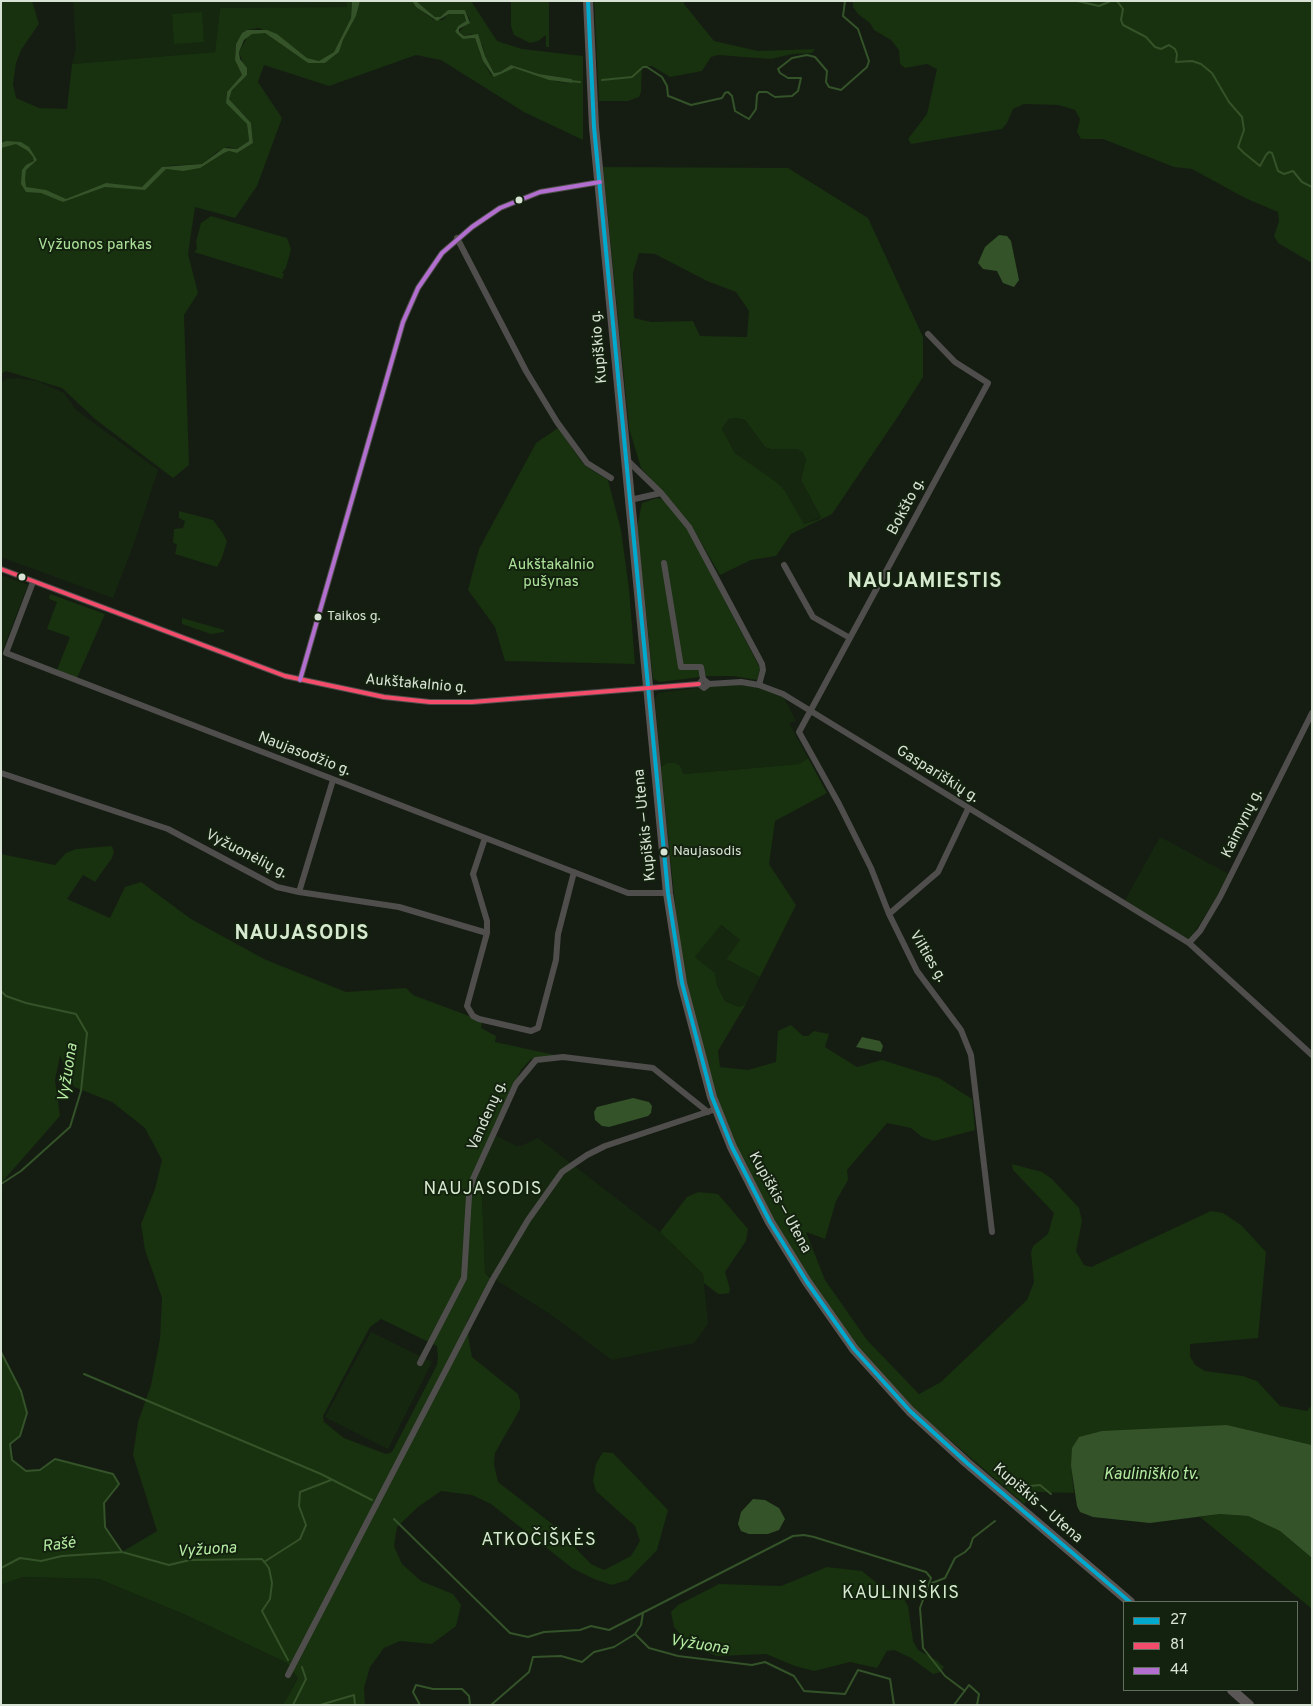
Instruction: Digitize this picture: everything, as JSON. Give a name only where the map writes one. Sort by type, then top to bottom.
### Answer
[{"type":"main road","name":"Kupiškio g.","points":[[588,1],[594,127],[648,690]]},
{"type":"main road","name":"Kupiškis — Utena","points":[[648,690],[668,893],[682,984],[712,1111],[742,1168],[788,1254],[829,1315],[879,1378],[910,1411],[967,1463],[1129,1601]]},
{"type":"main road","points":[[1233,1691],[1250,1705]]},
{"type":"street","points":[[300,680],[408,308],[428,271],[457,238],[500,208],[540,192],[600,182]]},
{"type":"street","points":[[457,238],[526,371],[557,422],[587,462],[612,478]]},
{"type":"street","name":"Bokšto g.","points":[[810,710],[988,382],[955,362],[928,334]]},
{"type":"street","points":[[626,459],[661,493],[689,527],[762,664],[764,670],[759,685]]},
{"type":"street","points":[[630,500],[661,493]]},
{"type":"street","points":[[664,564],[681,667],[701,667],[704,682]]},
{"type":"street","points":[[784,565],[812,617],[850,638]]},
{"type":"street","name":"Aukštakalnio g.","points":[[1,569],[229,656],[300,680],[384,697],[430,702],[472,702],[648,690],[704,682],[741,682],[759,685]]},
{"type":"street","name":"Naujasodžio g.","points":[[33,582],[6,653],[632,894],[668,893]]},
{"type":"street","name":"Gaspariškių g.","points":[[759,685],[783,694],[810,710],[968,809],[1189,942],[1312,1055]]},
{"type":"street","name":"Vilties g.","points":[[810,710],[800,728],[800,737],[843,812],[871,868],[888,914],[917,971],[961,1030],[971,1054],[992,1232]]},
{"type":"street","name":"Kaimynų g.","points":[[1189,942],[1200,931],[1220,897],[1312,713]]},
{"type":"street","name":"Vyžuonėlių g.","points":[[1,774],[168,829],[270,884],[299,892],[399,907],[487,933]]},
{"type":"street","points":[[299,892],[333,780]]},
{"type":"street","points":[[888,914],[938,872],[968,809]]},
{"type":"street","points":[[485,838],[473,874],[487,922],[487,933],[467,1006],[473,1016],[480,1019],[531,1031],[538,1028],[556,960],[558,934],[574,872]]},
{"type":"street","name":"Vandenų g.","points":[[420,1364],[464,1278],[469,1196],[473,1179],[516,1084],[536,1060],[563,1057],[653,1068],[712,1111]]},
{"type":"street","points":[[288,1675],[493,1279],[547,1192],[562,1172],[587,1155],[605,1146],[712,1111]]},
{"type":"shaded area","points":[[73,1],[347,1],[347,7],[220,9],[215,52],[72,64],[76,49]]},
{"type":"shaded area","points":[[15,378],[37,381],[64,393],[76,410],[158,470],[134,543],[113,598],[1,557],[1,383],[6,379]]},
{"type":"shaded area","points":[[729,419],[745,420],[765,447],[771,449],[797,449],[803,453],[806,460],[801,480],[821,517],[804,524],[785,491],[735,453],[722,429]]},
{"type":"shaded area","points":[[1,575],[28,585],[1,654]]},
{"type":"shaded area","points":[[730,684],[758,687],[783,696],[796,721],[789,723],[808,758],[799,764],[684,774],[683,770],[667,763],[661,767],[655,699],[658,693]]},
{"type":"shaded area","points":[[1160,837],[1229,874],[1215,900],[1188,939],[1124,902]]},
{"type":"shaded area","points":[[720,925],[740,940],[726,959],[760,977],[746,1004],[739,1007],[725,1001],[717,985],[715,973],[695,957]]},
{"type":"shaded area","points":[[495,1135],[516,1146],[521,1146],[538,1138],[660,1232],[703,1274],[708,1324],[694,1343],[612,1360],[550,1314],[485,1273],[482,1197],[476,1178]]},
{"type":"shaded area","points":[[371,1332],[432,1362],[388,1449],[325,1417]]},
{"type":"shaded area","points":[[23,1577],[99,1579],[188,1616],[287,1663],[298,1677],[283,1705],[1,1705],[1,1585]]},
{"type":"green space","name":"Vyžuonos parkas","points":[[1,1],[32,1],[39,24],[21,50],[16,63],[13,84],[16,98],[39,108],[67,109],[72,64],[215,52],[220,8],[347,7],[347,1],[352,1],[351,18],[334,52],[319,61],[307,58],[284,40],[259,28],[242,33],[236,44],[235,60],[242,75],[227,92],[226,98],[247,124],[249,141],[237,149],[228,147],[217,152],[202,164],[166,166],[166,169],[179,170],[206,164],[224,153],[229,151],[237,153],[253,143],[251,123],[229,99],[232,90],[247,75],[239,52],[248,36],[252,33],[265,33],[308,63],[325,63],[339,52],[343,40],[356,16],[360,1],[412,1],[416,7],[434,20],[442,20],[449,14],[464,14],[466,21],[458,26],[455,33],[467,39],[475,38],[483,61],[491,75],[514,68],[558,82],[572,83],[572,79],[539,74],[511,65],[500,72],[494,73],[485,56],[482,45],[472,34],[464,36],[459,32],[470,20],[465,10],[448,10],[440,17],[435,17],[416,1],[471,1],[497,41],[522,49],[583,56],[583,140],[524,112],[441,60],[416,55],[329,86],[264,65],[258,82],[282,118],[257,186],[235,218],[195,207],[188,254],[198,293],[184,315],[189,465],[173,478],[95,419],[62,388],[6,371],[1,374]]},
{"type":"green space","points":[[511,1],[549,1],[549,47],[546,47],[546,35],[538,41],[530,43],[514,35],[511,26]]},
{"type":"green space","points":[[594,1],[684,1],[684,4],[714,41],[758,51],[815,49],[812,53],[792,54],[771,59],[718,55],[711,57],[702,71],[670,77],[652,66],[642,66],[641,92],[639,97],[628,101],[599,101]]},
{"type":"green space","points":[[853,1],[1312,1],[1312,263],[1278,243],[1274,236],[1279,221],[1278,212],[1245,198],[1192,169],[1174,167],[1103,139],[1081,139],[1077,132],[1080,119],[1075,110],[1059,105],[1024,104],[1013,109],[1002,129],[911,144],[908,139],[927,114],[937,69],[927,64],[905,68],[900,64],[899,50],[891,40],[874,30],[870,23],[858,14],[853,7]]},
{"type":"green space","points":[[202,12],[204,42],[174,44],[172,14]]},
{"type":"green space","points":[[603,167],[788,168],[868,218],[923,337],[923,377],[832,514],[791,534],[776,556],[751,560],[720,575],[689,522],[641,468],[629,428]],"holes":[[[639,253],[655,254],[707,281],[736,292],[749,311],[747,337],[700,336],[693,321],[651,322],[634,318],[633,273]],[[729,419],[745,420],[765,447],[771,449],[797,449],[803,453],[806,460],[801,480],[821,517],[819,519],[804,524],[785,491],[776,482],[735,453],[722,429]]]},
{"type":"green space","points":[[211,216],[287,238],[291,249],[286,268],[282,273],[284,274],[282,279],[194,252],[197,249],[196,242],[201,223]]},
{"type":"green space","name":"Aukštakalnio pušynas","points":[[558,428],[584,465],[608,480],[621,530],[629,589],[635,664],[505,661],[495,627],[468,590],[479,549],[536,443]]},
{"type":"green space","points":[[657,498],[665,500],[688,530],[760,668],[757,680],[733,676],[708,676],[660,682],[653,679],[637,527],[642,503]]},
{"type":"green space","points":[[179,511],[213,520],[222,532],[227,541],[217,567],[175,554],[177,545],[173,542],[174,529],[183,528],[185,521],[179,518]]},
{"type":"green space","points":[[50,594],[105,614],[77,678],[57,670],[70,637],[47,629],[57,602],[49,599]]},
{"type":"green space","points":[[182,618],[224,630],[224,632],[211,634],[182,624]]},
{"type":"green space","points":[[808,758],[827,793],[775,821],[769,864],[796,905],[760,977],[726,959],[740,940],[721,925],[695,957],[715,973],[717,985],[725,1001],[739,1007],[746,1004],[718,1051],[720,1067],[748,1070],[776,1062],[778,1031],[791,1025],[803,1036],[808,1036],[814,1031],[829,1034],[825,1047],[857,1067],[882,1060],[939,1078],[972,1099],[975,1130],[934,1141],[922,1137],[911,1128],[887,1123],[847,1170],[848,1180],[836,1201],[825,1239],[806,1232],[825,1280],[867,1340],[919,1394],[941,1382],[1027,1300],[1034,1282],[1031,1253],[1033,1246],[1048,1234],[1054,1213],[1013,1170],[1012,1164],[1042,1172],[1052,1179],[1079,1208],[1082,1221],[1076,1251],[1084,1265],[1091,1267],[1211,1211],[1223,1213],[1241,1225],[1266,1252],[1258,1338],[1190,1344],[1190,1356],[1195,1365],[1205,1371],[1243,1376],[1257,1381],[1280,1406],[1307,1411],[1311,1406],[1312,1400],[1312,1445],[1227,1425],[1071,1466],[1074,1493],[1035,1492],[1024,1504],[905,1401],[850,1338],[792,1253],[735,1147],[719,1102],[695,1026],[680,953],[661,767],[667,763],[675,763],[680,766],[684,774],[799,764]]},
{"type":"green space","points":[[112,846],[114,852],[112,858],[95,882],[83,875],[67,899],[110,918],[125,887],[141,882],[191,919],[264,959],[346,992],[406,988],[413,995],[469,1016],[482,1023],[481,1028],[496,1036],[495,1042],[555,1055],[531,1059],[521,1070],[473,1173],[482,1197],[485,1273],[491,1279],[467,1321],[469,1341],[472,1357],[518,1394],[520,1401],[520,1409],[495,1453],[494,1464],[498,1482],[551,1523],[591,1564],[604,1570],[631,1556],[640,1541],[635,1526],[596,1491],[593,1481],[596,1464],[603,1452],[613,1453],[668,1510],[657,1550],[628,1580],[612,1585],[594,1579],[572,1568],[491,1504],[472,1495],[441,1491],[418,1507],[397,1527],[394,1546],[402,1564],[421,1581],[453,1594],[461,1605],[456,1626],[432,1644],[400,1641],[384,1648],[370,1667],[364,1688],[365,1705],[283,1705],[298,1678],[287,1663],[188,1616],[99,1579],[23,1577],[1,1585],[1,1352],[21,1391],[27,1413],[20,1436],[10,1444],[13,1460],[27,1471],[40,1470],[55,1459],[113,1474],[119,1484],[104,1503],[105,1527],[122,1552],[157,1531],[133,1455],[138,1422],[151,1385],[160,1339],[162,1298],[145,1250],[141,1224],[155,1189],[162,1160],[145,1128],[112,1102],[74,1087],[60,1056],[55,1080],[60,1116],[1,1183],[1,854],[55,865],[66,853],[76,849]],"holes":[[[381,1319],[437,1346],[437,1365],[392,1452],[386,1454],[344,1438],[324,1422],[323,1416],[370,1327]]]},
{"type":"green space","points":[[698,1192],[718,1194],[748,1229],[746,1241],[725,1272],[730,1289],[729,1293],[718,1294],[704,1283],[703,1274],[660,1232],[687,1197]]},
{"type":"green space","points":[[1220,1514],[1248,1516],[1280,1531],[1312,1558],[1312,1609],[1200,1517]]},
{"type":"green space","points":[[827,1567],[862,1571],[883,1588],[903,1597],[908,1606],[913,1641],[918,1650],[944,1667],[941,1672],[933,1674],[911,1658],[894,1650],[887,1651],[877,1668],[850,1662],[814,1671],[795,1666],[766,1654],[717,1656],[690,1646],[674,1627],[671,1612],[678,1605],[719,1584],[781,1586]]},
{"type":"water","points":[[360,1],[356,16],[343,40],[339,52],[325,63],[308,63],[265,33],[252,34],[244,40],[239,52],[240,59],[247,68],[247,75],[232,90],[229,99],[251,123],[253,143],[237,153],[229,151],[224,153],[200,168],[183,171],[166,169],[145,190],[105,187],[63,202],[41,193],[26,192],[21,184],[22,170],[26,165],[34,161],[33,157],[28,151],[16,144],[1,148],[1,143],[6,141],[21,142],[29,147],[37,160],[26,170],[26,187],[46,190],[66,199],[106,183],[142,187],[162,167],[202,164],[224,148],[237,149],[249,141],[247,124],[226,103],[227,92],[242,75],[235,60],[236,44],[242,33],[247,30],[267,30],[277,34],[307,58],[319,61],[334,52],[351,18],[352,2]]},
{"type":"water","points":[[412,1],[416,1],[435,17],[440,17],[448,10],[465,10],[470,23],[459,29],[459,32],[464,36],[478,34],[485,56],[494,73],[500,72],[511,65],[539,74],[572,79],[572,83],[549,80],[514,68],[494,77],[483,61],[475,38],[463,39],[455,32],[458,26],[466,21],[464,14],[449,14],[437,21],[416,7]]},
{"type":"water","points":[[999,235],[1007,236],[1011,241],[1019,280],[1014,287],[1003,283],[997,271],[983,269],[978,263],[985,247]]},
{"type":"water","points":[[862,1037],[880,1041],[883,1046],[881,1052],[856,1047]]},
{"type":"water","points":[[633,1098],[649,1102],[652,1106],[651,1113],[648,1116],[609,1127],[602,1126],[595,1120],[594,1112],[597,1107]]},
{"type":"water","name":"Kauliniškio tv.","points":[[1227,1425],[1312,1445],[1312,1558],[1280,1531],[1248,1516],[1220,1514],[1150,1523],[1093,1517],[1080,1512],[1077,1506],[1071,1466],[1072,1448],[1079,1437],[1102,1431]]},
{"type":"water","points":[[753,1499],[765,1500],[779,1508],[785,1519],[779,1530],[768,1534],[749,1534],[741,1531],[738,1524],[741,1512]]},
{"type":"waterway","points":[[602,80],[632,77],[643,67],[647,67],[662,77],[667,86],[668,96],[691,105],[722,98],[728,92],[732,96],[735,111],[749,119],[756,109],[759,92],[767,92],[775,97],[792,96],[798,91],[801,78],[788,78],[780,73],[778,69],[792,58],[807,55],[815,57],[827,71],[826,82],[829,87],[841,90],[867,67],[869,61],[858,29],[843,16],[845,1]]},
{"type":"waterway","points":[[1077,1],[1099,6],[1111,1]]},
{"type":"waterway","points":[[1117,1],[1123,9],[1121,20],[1123,25],[1146,37],[1155,47],[1161,49],[1169,45],[1175,49],[1177,54],[1176,62],[1192,61],[1201,64],[1212,73],[1229,102],[1242,117],[1244,130],[1238,147],[1244,153],[1260,166],[1266,155],[1269,152],[1272,153],[1278,171],[1284,174],[1293,171],[1302,182],[1312,187]]},
{"type":"waterway","points":[[570,81],[580,82]]},
{"type":"waterway","name":"Vyžuona","points":[[1,991],[6,996],[26,1003],[76,1014],[87,1033],[81,1091],[70,1127],[21,1171],[1,1184]]},
{"type":"waterway","name":"Vyžuona","points":[[1,1352],[21,1391],[27,1413],[20,1436],[10,1444],[12,1460],[26,1471],[40,1470],[55,1459],[113,1474],[119,1484],[104,1503],[105,1527],[122,1552],[169,1565],[190,1560],[262,1559],[269,1568],[272,1583],[270,1599],[262,1611],[288,1660]]},
{"type":"waterway","points":[[84,1374],[321,1474],[372,1500]]},
{"type":"waterway","points":[[264,1562],[300,1539],[306,1525],[299,1506],[300,1492],[331,1480]]},
{"type":"waterway","points":[[1020,1492],[1030,1486],[1040,1485],[1051,1494]]},
{"type":"waterway","points":[[394,1519],[510,1633],[528,1637],[544,1632],[580,1630],[591,1626],[609,1630],[793,1536],[804,1535],[814,1537],[926,1572],[931,1578],[920,1608],[923,1648],[945,1676],[965,1691]]},
{"type":"waterway","points":[[932,1583],[945,1578],[955,1558],[970,1547],[973,1538],[995,1521]]},
{"type":"waterway","name":"Rašė","points":[[1,1568],[20,1558],[41,1561],[62,1556],[122,1552]]},
{"type":"waterway","points":[[635,1634],[641,1625],[643,1613]]},
{"type":"waterway","name":"Vyžuona","points":[[491,1705],[529,1672],[533,1657],[561,1656],[582,1662],[594,1652],[614,1647],[635,1634],[649,1648],[678,1656],[752,1665],[765,1662],[794,1676],[804,1691],[845,1694],[858,1670],[890,1679],[894,1705]]},
{"type":"waterway","name":"Vyžuona","points":[[293,1705],[306,1679],[302,1667]]},
{"type":"waterway","name":"Vyžuona","points":[[420,1705],[413,1692],[416,1685],[433,1689],[462,1689],[469,1696],[470,1705]]},
{"type":"waterway","name":"Vyžuona","points":[[954,1705],[969,1685],[979,1694],[977,1705]]},
{"type":"waterway","name":"Vyžuona","points":[[320,1705],[354,1695],[355,1705]]},
{"type":"transit line","name":"27","points":[[588,1],[594,127],[668,893],[682,983],[712,1097],[732,1147],[770,1222],[807,1282],[854,1349],[910,1411],[967,1463],[1129,1601]]},
{"type":"transit line","name":"44","points":[[300,680],[403,322],[418,288],[442,253],[472,227],[500,208],[540,192],[600,182]]},
{"type":"transit line","name":"81","points":[[1,569],[285,676],[384,697],[430,702],[472,702],[699,684]]},
{"type":"place","name":"Taikos g.","points":[[318,617]]},
{"type":"place","name":"Naujasodis","points":[[664,852]]},
{"type":"district","name":"NAUJAMIESTIS","points":[[925,583]]},
{"type":"district","name":"NAUJASODIS","points":[[302,935]]},
{"type":"district","name":"NAUJASODIS","points":[[483,1190]]},
{"type":"district","name":"ATKOČIŠKĖS","points":[[539,1541]]},
{"type":"district","name":"KAULINIŠKIS","points":[[901,1594]]}]
